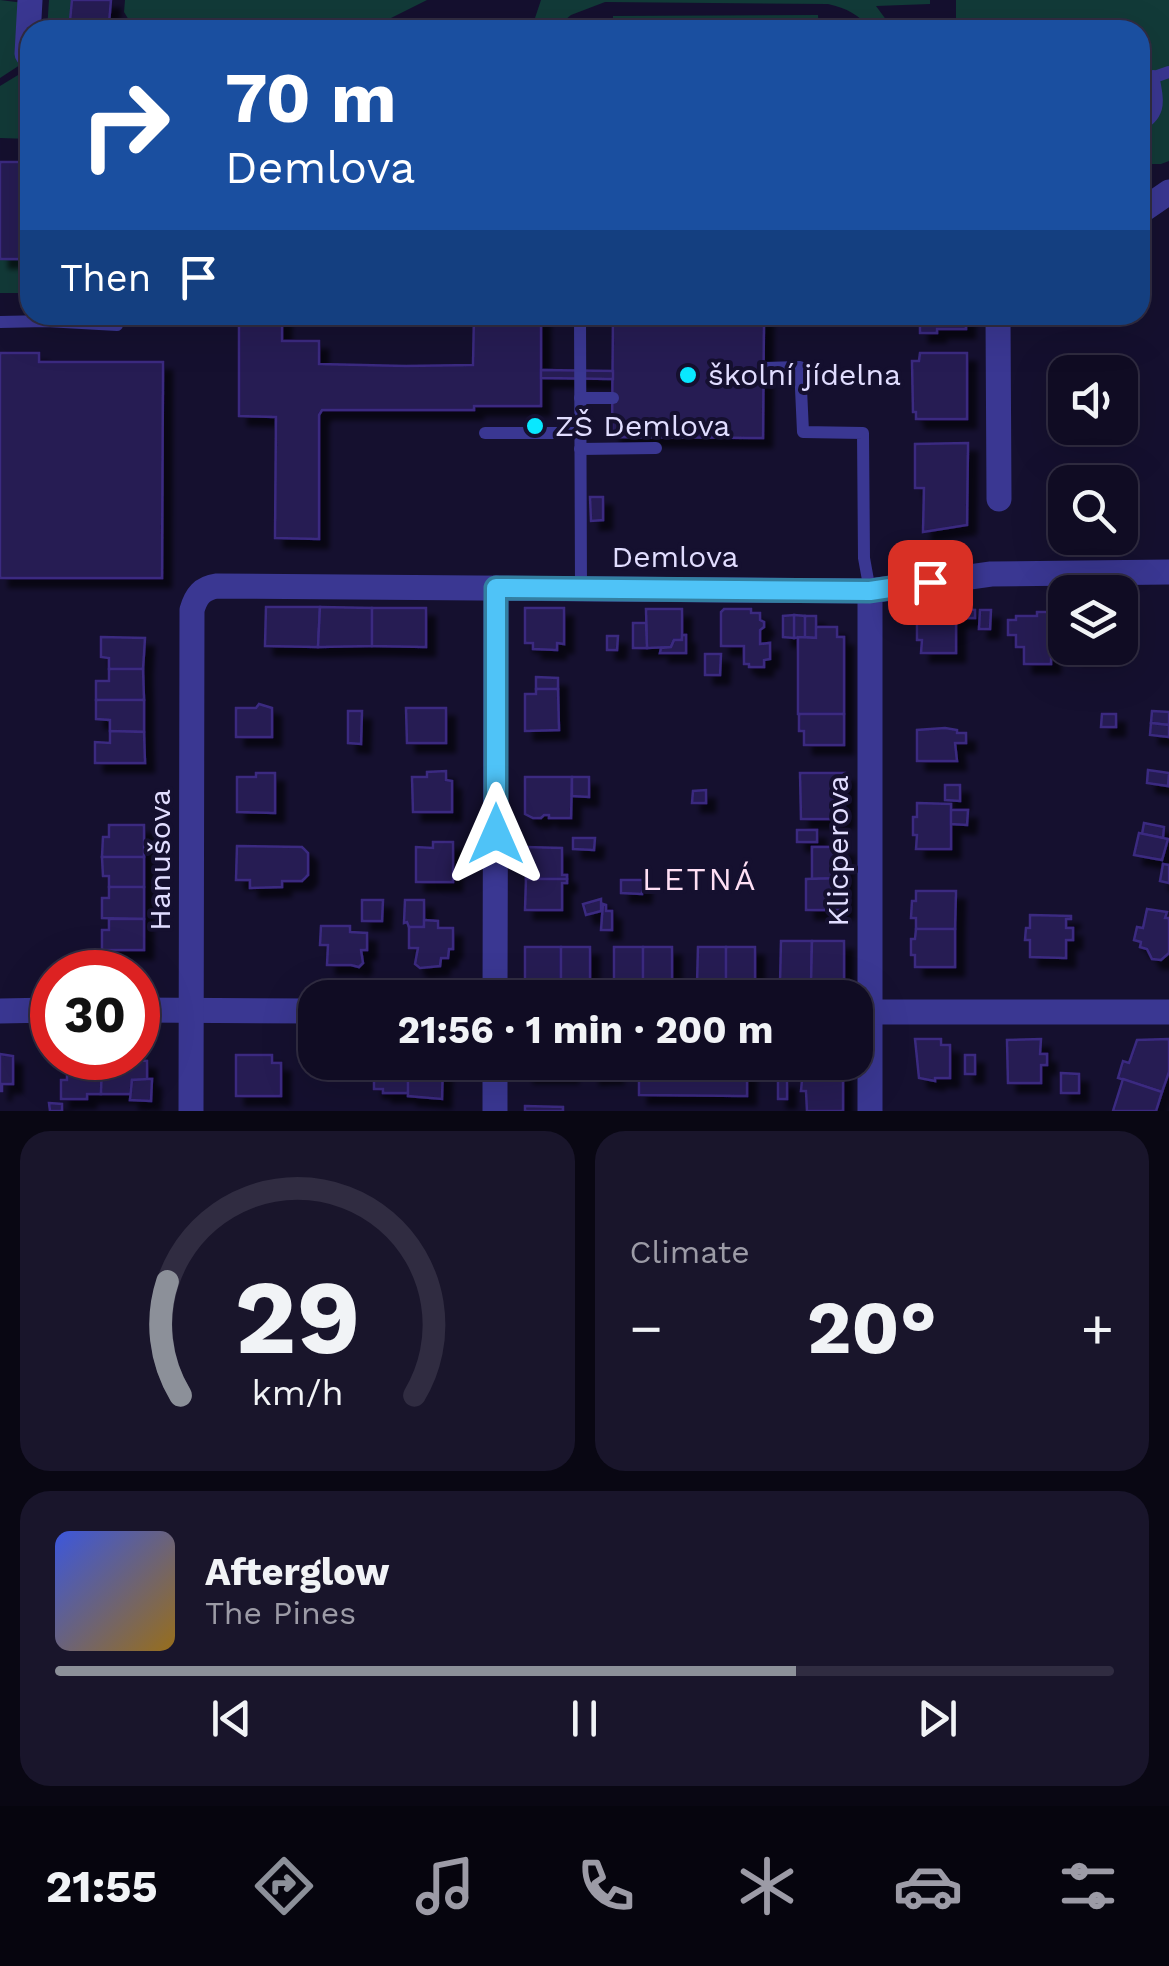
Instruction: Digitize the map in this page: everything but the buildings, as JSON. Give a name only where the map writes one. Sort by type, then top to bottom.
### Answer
[{"type":"street","points":[[998,325],[999,499]]},
{"type":"street","name":"Demlova","points":[[192,610],[198,595],[217,586],[870,591],[991,574],[1169,572]]},
{"type":"street","points":[[496,588],[496,980]]},
{"type":"street","name":"Klicperova","points":[[864,980],[870,591]]},
{"type":"street","name":"Hanušova","points":[[191,1111],[192,610]]},
{"type":"street","points":[[0,1011],[30,1010]]},
{"type":"street","points":[[160,1010],[298,1011]]},
{"type":"street","points":[[873,1012],[1169,1012]]},
{"type":"street","points":[[495,1080],[495,1111]]},
{"type":"street","name":"Klicperova","points":[[868,1080],[870,1111]]},
{"type":"lane","points":[[1150,87],[1158,108],[1150,120]]},
{"type":"lane","points":[[580,325],[581,589]]},
{"type":"lane","points":[[764,368],[800,366],[802,432],[863,433],[864,558],[870,591]]},
{"type":"lane","points":[[580,398],[613,398]]},
{"type":"lane","points":[[485,433],[580,433]]},
{"type":"lane","points":[[580,449],[656,448]]},
{"type":"green space","points":[[0,0],[24,3],[20,65],[0,78]]},
{"type":"green space","points":[[49,0],[72,0],[71,20],[48,20]]},
{"type":"green space","points":[[125,0],[427,0],[387,20],[129,20],[124,12]]},
{"type":"green space","points":[[541,0],[930,0],[930,4],[876,6],[886,20],[862,20],[828,4],[605,2],[565,20],[534,20]]},
{"type":"green space","points":[[956,0],[1169,0],[1169,161],[1150,164],[1150,20],[956,20]]},
{"type":"green space","points":[[818,15],[818,20],[613,20],[613,16]]},
{"type":"green space","points":[[20,74],[20,139],[0,138],[0,86]]},
{"type":"green space","points":[[20,188],[20,293],[0,293],[0,259]]},
{"type":"place","name":"školní jídelna","points":[[688,375]]},
{"type":"place","name":"ZŠ Demlova","points":[[535,426]]},
{"type":"district","name":"LETNÁ","points":[[700,879]]},
{"type":"route","points":[[496,834],[496,588],[870,591],[930,582]]}]
